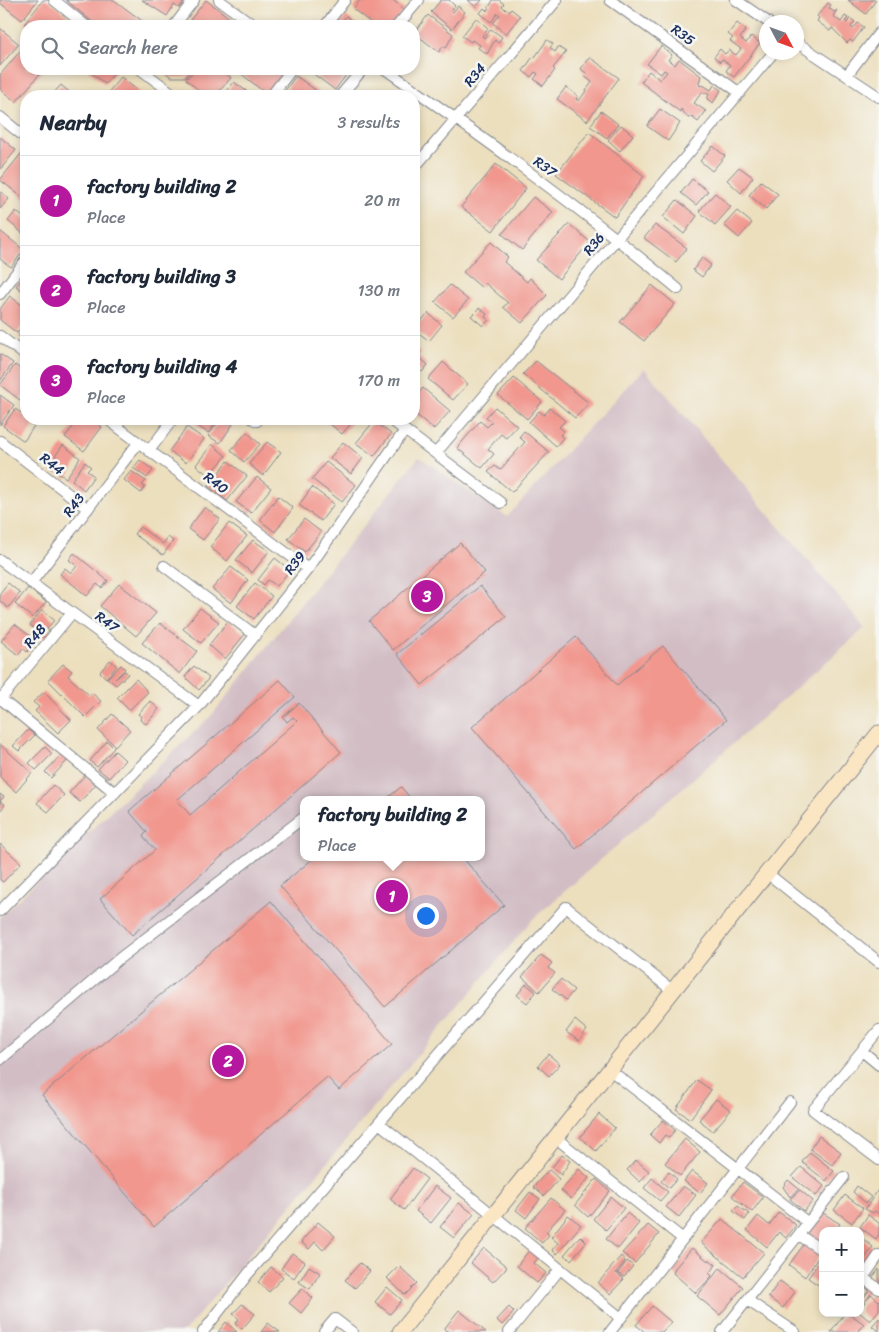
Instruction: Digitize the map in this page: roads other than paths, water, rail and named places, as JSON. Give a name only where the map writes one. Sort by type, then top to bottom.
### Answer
[{"type":"street","points":[[54,0],[79,20]]},
{"type":"street","points":[[179,20],[194,0]]},
{"type":"street","points":[[219,0],[247,20]]},
{"type":"street","points":[[330,20],[345,0]]},
{"type":"street","points":[[402,20],[419,0]]},
{"type":"street","name":"R34","points":[[420,161],[557,0]]},
{"type":"street","name":"R35","points":[[610,0],[740,93]]},
{"type":"street","points":[[736,0],[759,16]]},
{"type":"street","points":[[847,75],[879,32]]},
{"type":"street","points":[[804,47],[879,97]]},
{"type":"street","name":"R36","points":[[436,454],[767,60]]},
{"type":"street","points":[[148,75],[168,90]]},
{"type":"street","points":[[276,90],[287,75]]},
{"type":"street","points":[[345,90],[358,75]]},
{"type":"street","name":"R37","points":[[394,75],[415,90]]},
{"type":"street","name":"R37","points":[[420,94],[617,238],[678,289]]},
{"type":"street","points":[[0,117],[20,133]]},
{"type":"street","points":[[0,294],[20,268]]},
{"type":"street","points":[[0,336],[20,351]]},
{"type":"street","name":"R40","points":[[115,425],[308,569]]},
{"type":"street","points":[[149,451],[168,425]]},
{"type":"street","points":[[398,425],[501,503]]},
{"type":"street","name":"R39","points":[[0,911],[199,706],[308,569],[405,430]]},
{"type":"street","name":"R44","points":[[0,441],[88,509]]},
{"type":"street","name":"R43","points":[[32,583],[138,443]]},
{"type":"street","name":"R47","points":[[0,560],[199,706]]},
{"type":"street","points":[[164,566],[255,635]]},
{"type":"street","name":"R48","points":[[0,699],[72,613]]},
{"type":"street","points":[[0,699],[115,793]]},
{"type":"street","points":[[400,1332],[879,733]]},
{"type":"street","points":[[0,1060],[120,958],[300,820]]},
{"type":"street","points":[[767,873],[879,962]]},
{"type":"street","points":[[203,1332],[248,1274],[566,907],[673,991]]},
{"type":"street","points":[[879,1030],[813,1110],[879,1160]]},
{"type":"street","points":[[862,1051],[879,1065]]},
{"type":"street","points":[[610,1070],[807,1222]]},
{"type":"street","points":[[610,1332],[790,1102]]},
{"type":"street","points":[[378,1123],[621,1318]]},
{"type":"street","points":[[556,1138],[683,1239]]},
{"type":"street","points":[[722,1332],[844,1177]]},
{"type":"street","points":[[799,1235],[819,1248]]},
{"type":"street","points":[[864,1274],[879,1255]]},
{"type":"street","points":[[509,1332],[560,1269]]},
{"type":"street","points":[[864,1278],[879,1289]]},
{"type":"street","points":[[748,1300],[795,1332]]},
{"type":"street","points":[[324,1332],[335,1319],[352,1332]]},
{"type":"place","name":"factory building 4","points":[[427,596]]},
{"type":"place","name":"factory building 2","points":[[392,896]]},
{"type":"place","name":"factory building 3","points":[[228,1061]]}]
